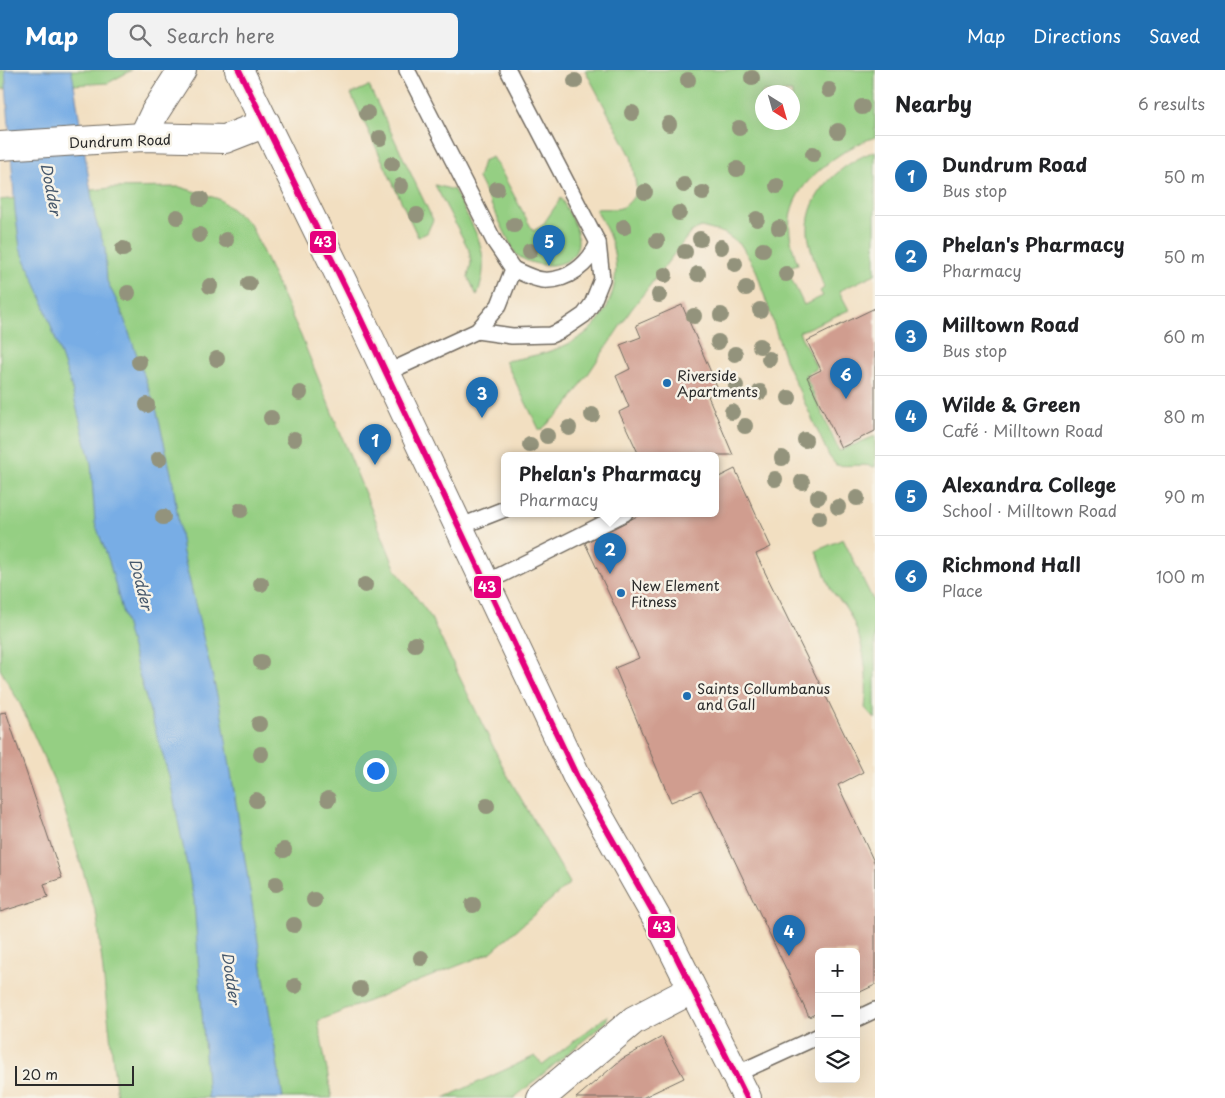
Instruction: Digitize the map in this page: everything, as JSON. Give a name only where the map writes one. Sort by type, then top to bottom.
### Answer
[{"type":"main road","points":[[143,137],[155,112],[182,70]]},
{"type":"main road","points":[[239,70],[386,373],[578,779],[660,924],[691,990],[741,1086]]},
{"type":"main road","name":"Dundrum Road","points":[[0,146],[143,137],[224,140],[266,123]]},
{"type":"main road","points":[[547,1096],[634,1020],[691,990]]},
{"type":"lane","points":[[407,70],[494,241],[513,269],[543,280],[556,278],[571,273],[585,264],[592,256],[598,243]]},
{"type":"lane","points":[[477,332],[512,336],[551,335],[572,324],[584,314],[599,291],[602,279],[598,243],[508,70]]},
{"type":"lane","points":[[386,373],[477,332],[499,305],[513,269]]},
{"type":"lane","points":[[459,527],[501,511]]},
{"type":"lane","points":[[485,583],[617,517]]},
{"type":"lane","points":[[860,1017],[875,1010]]},
{"type":"lane","points":[[741,1086],[816,1038]]},
{"type":"green space","points":[[0,70],[132,70],[108,83],[0,89]]},
{"type":"green space","points":[[585,70],[875,70],[875,137],[839,155],[815,174],[805,185],[792,208],[790,220],[790,233],[798,264],[786,268],[804,305],[823,296],[820,291],[824,288],[812,253],[808,232],[809,218],[813,205],[828,181],[850,163],[875,151],[875,274],[839,291],[849,310],[799,332],[817,369],[805,375],[839,451],[875,436],[875,467],[836,465],[829,456],[786,362],[756,270],[741,245],[724,233],[701,227],[691,232],[631,310],[566,407],[540,431],[505,361],[553,350],[582,336],[594,326],[604,313],[611,297],[615,277],[614,251],[611,240],[596,209],[623,207],[637,192],[631,156]]},
{"type":"green space","points":[[369,86],[433,220],[427,233],[418,237],[351,94]]},
{"type":"green space","points":[[492,157],[533,231],[542,226],[561,198],[574,222],[578,235],[577,248],[573,256],[558,264],[548,265],[529,262],[515,253],[478,178],[483,161]]},
{"type":"green space","points":[[435,185],[454,190],[479,241],[483,266],[482,280],[477,296],[468,277],[471,263],[469,250]]},
{"type":"green space","points":[[180,187],[219,199],[250,224],[301,336],[396,570],[430,616],[505,771],[570,883],[490,953],[318,1021],[332,1098],[117,1098],[97,917],[59,792],[20,704],[0,669],[0,200],[111,188]]},
{"type":"green space","points":[[843,539],[875,604],[875,719],[865,708],[864,656],[857,631],[846,608],[831,590],[816,551]]},
{"type":"green space","points":[[608,1015],[606,1022],[514,1098],[444,1098],[535,1056],[543,1065]]},
{"type":"water","name":"Dodder","points":[[5,70],[71,70],[95,218],[105,248],[107,281],[121,310],[157,412],[172,477],[183,553],[222,716],[283,1098],[208,1098],[194,900],[169,776],[138,671],[109,561],[95,523],[91,464],[70,382],[39,291],[20,248],[15,210]]},
{"type":"building","name":"Riverside Apartments","points":[[682,305],[719,391],[708,396],[733,455],[719,455],[719,452],[638,452],[619,412],[629,407],[616,376],[630,369],[620,345],[641,337],[636,325]]},
{"type":"building","points":[[875,308],[875,431],[841,448],[807,377],[821,370],[807,341]]},
{"type":"building","points":[[735,469],[771,547],[756,554],[863,772],[838,785],[875,864],[875,985],[860,992],[860,948],[815,948],[815,1014],[809,1017],[701,790],[671,802],[615,668],[639,658],[585,543],[635,517],[719,517],[719,477]]},
{"type":"building","points":[[6,712],[62,878],[44,884],[48,897],[0,912],[0,713]]},
{"type":"building","points":[[662,1037],[684,1078],[642,1098],[576,1098],[622,1059]]},
{"type":"transit line","name":"43","points":[[239,70],[356,309],[578,779],[660,924],[747,1098]]},
{"type":"place","name":"Alexandra College","points":[[549,266]]},
{"type":"place","name":"Riverside Apartments","points":[[667,383]]},
{"type":"place","name":"Richmond Hall","points":[[846,399]]},
{"type":"place","name":"Milltown Road","points":[[482,418]]},
{"type":"place","name":"Dundrum Road","points":[[375,465]]},
{"type":"place","name":"Phelan's Pharmacy","points":[[610,574]]},
{"type":"place","name":"New Element Fitness","points":[[621,593]]},
{"type":"place","name":"Saints Collumbanus and Gall","points":[[687,696]]},
{"type":"place","name":"Wilde & Green","points":[[789,956]]}]
